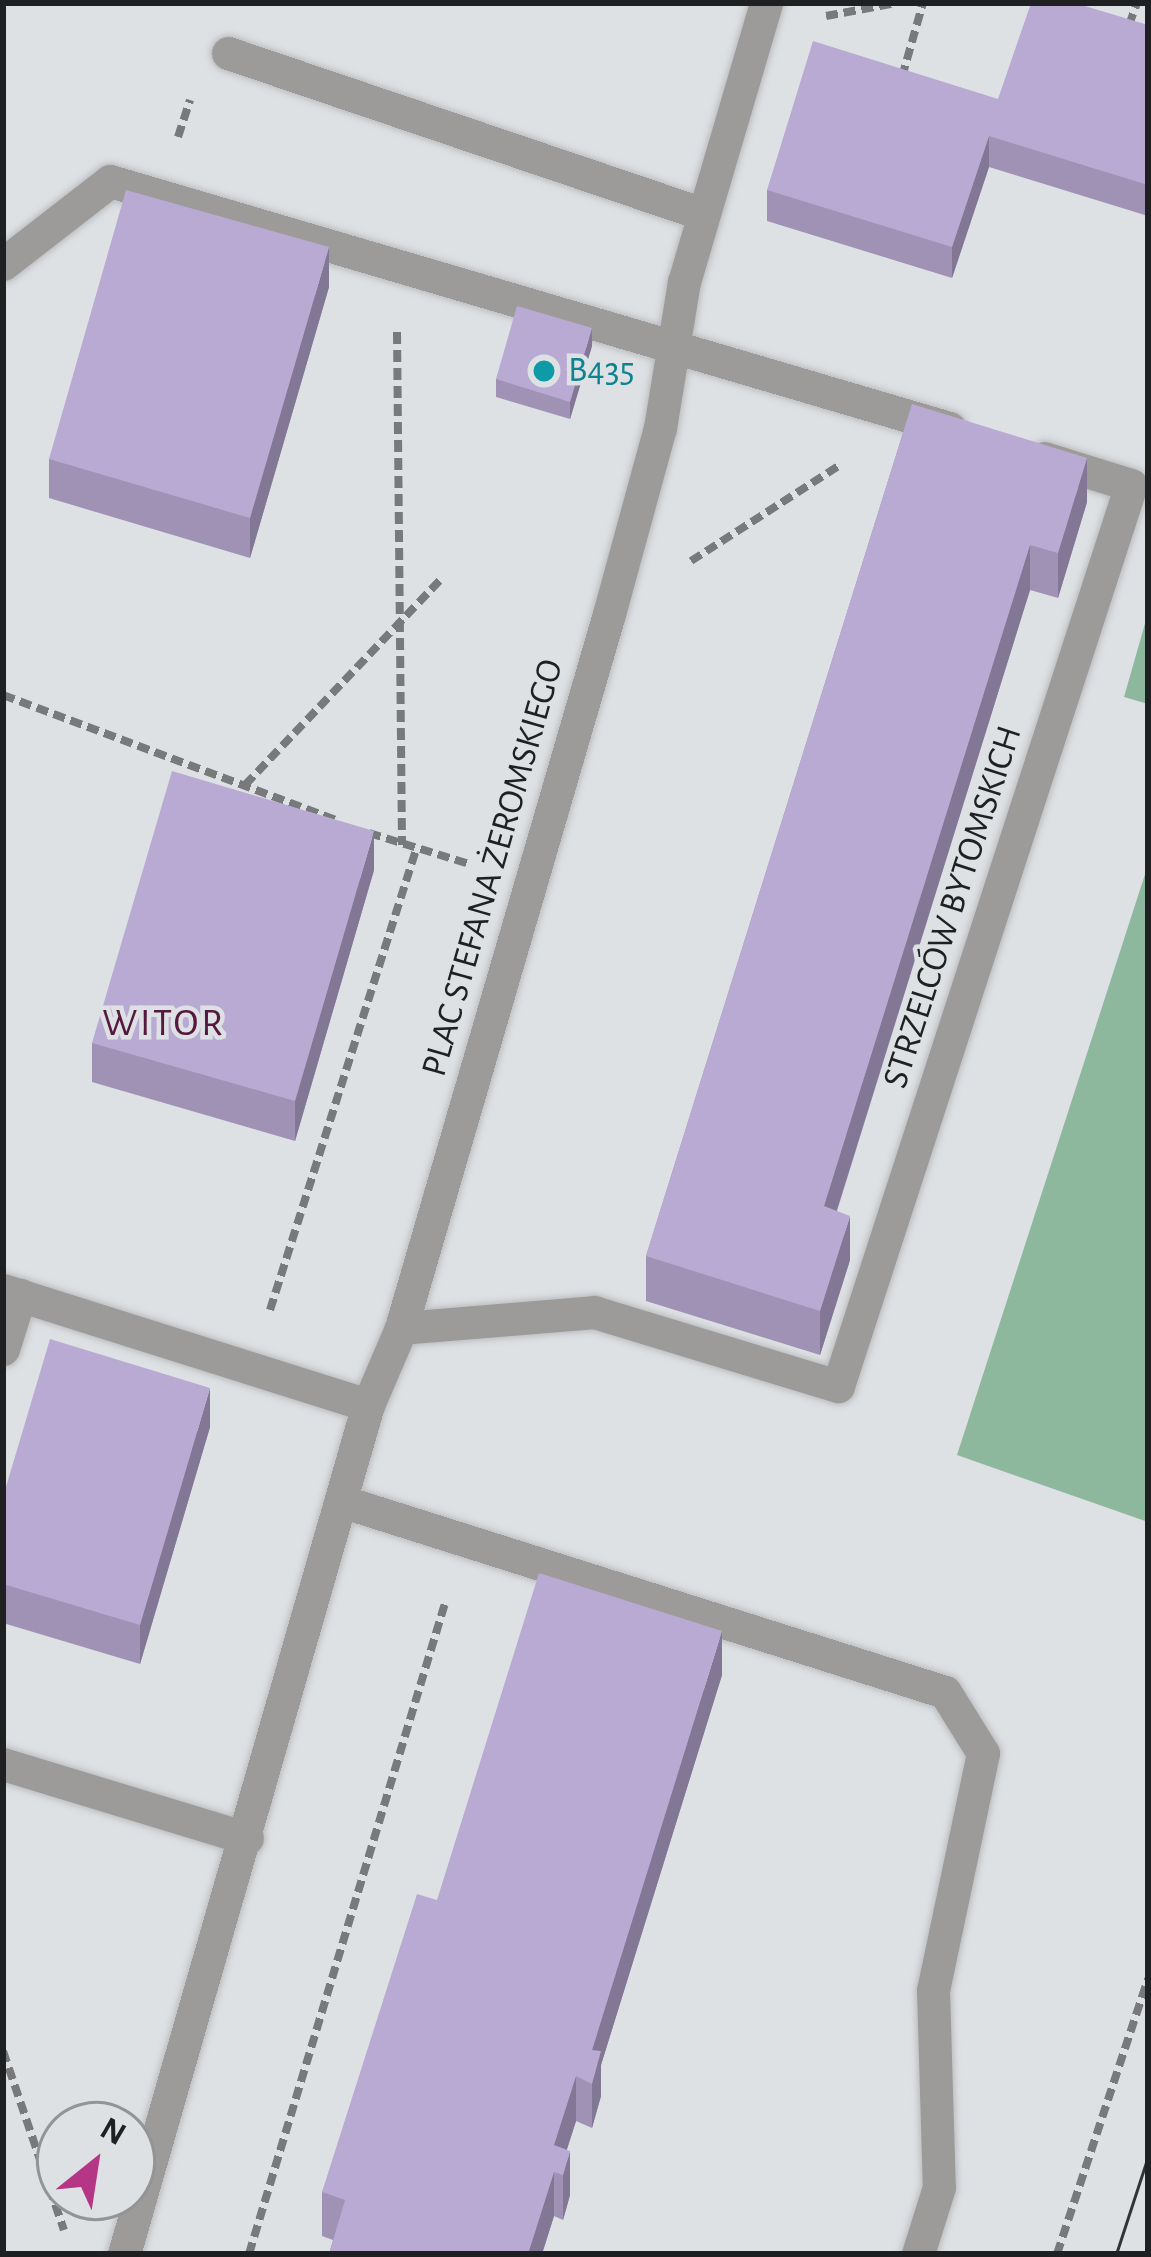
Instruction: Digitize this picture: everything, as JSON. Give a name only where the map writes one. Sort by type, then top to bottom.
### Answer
[{"type":"street","name":"PLAC STEFANA ŻEROMSKIEGO","points":[[124,2254],[248,1838],[368,1405],[401,1328],[609,614],[660,428],[668,347],[766,3]]},
{"type":"street","points":[[229,53],[704,214]]},
{"type":"street","points":[[3,264],[110,181],[668,347]]},
{"type":"street","name":"STRZELCÓW BYTOMSKICH","points":[[401,1328],[594,1312],[838,1386],[1131,485],[914,416],[668,347]]},
{"type":"street","points":[[3,1349],[11,1293],[368,1405]]},
{"type":"street","points":[[340,1501],[945,1692],[983,1753],[933,1990],[939,2187],[918,2254]]},
{"type":"street","points":[[3,1764],[248,1838]]},
{"type":"path","points":[[898,90],[923,3]]},
{"type":"path","points":[[1123,43],[1137,3]]},
{"type":"path","points":[[384,319],[400,334],[402,845]]},
{"type":"path","points":[[609,614],[914,416]]},
{"type":"path","points":[[245,785],[441,579]]},
{"type":"path","points":[[3,695],[416,850],[529,880]]},
{"type":"path","points":[[251,1369],[416,850]]},
{"type":"path","points":[[249,2254],[451,1586]]},
{"type":"path","points":[[1057,2254],[1148,1979]]},
{"type":"path","points":[[3,2050],[68,2244]]},
{"type":"green space","points":[[1148,613],[1148,704],[1124,697]]},
{"type":"green space","points":[[1148,865],[1148,1522],[957,1455]]},
{"type":"building","points":[[1031,3],[1075,3],[1148,25],[1148,185],[989,136],[952,247],[767,190],[813,41],[998,99]]},
{"type":"building","points":[[126,190],[329,247],[250,518],[49,459]]},
{"type":"building","name":"B435","points":[[517,306],[592,328],[570,402],[496,379]]},
{"type":"building","points":[[912,404],[1087,458],[1058,553],[1030,545],[824,1206],[850,1216],[820,1311],[646,1256]]},
{"type":"building","points":[[172,771],[374,831],[295,1101],[92,1043]]},
{"type":"building","points":[[50,1339],[210,1388],[140,1625],[3,1584],[3,1497]]},
{"type":"building","points":[[539,1573],[722,1631],[592,2050],[601,2051],[592,2084],[576,2076],[554,2145],[570,2151],[563,2175],[554,2172],[528,2254],[329,2254],[345,2200],[322,2192],[417,1894],[437,1900]]},
{"type":"tram line","points":[[1116,2254],[1148,2156]]},
{"type":"place","name":"B435","points":[[544,371]]},
{"type":"district","name":"WITOR","points":[[164,1024]]}]
